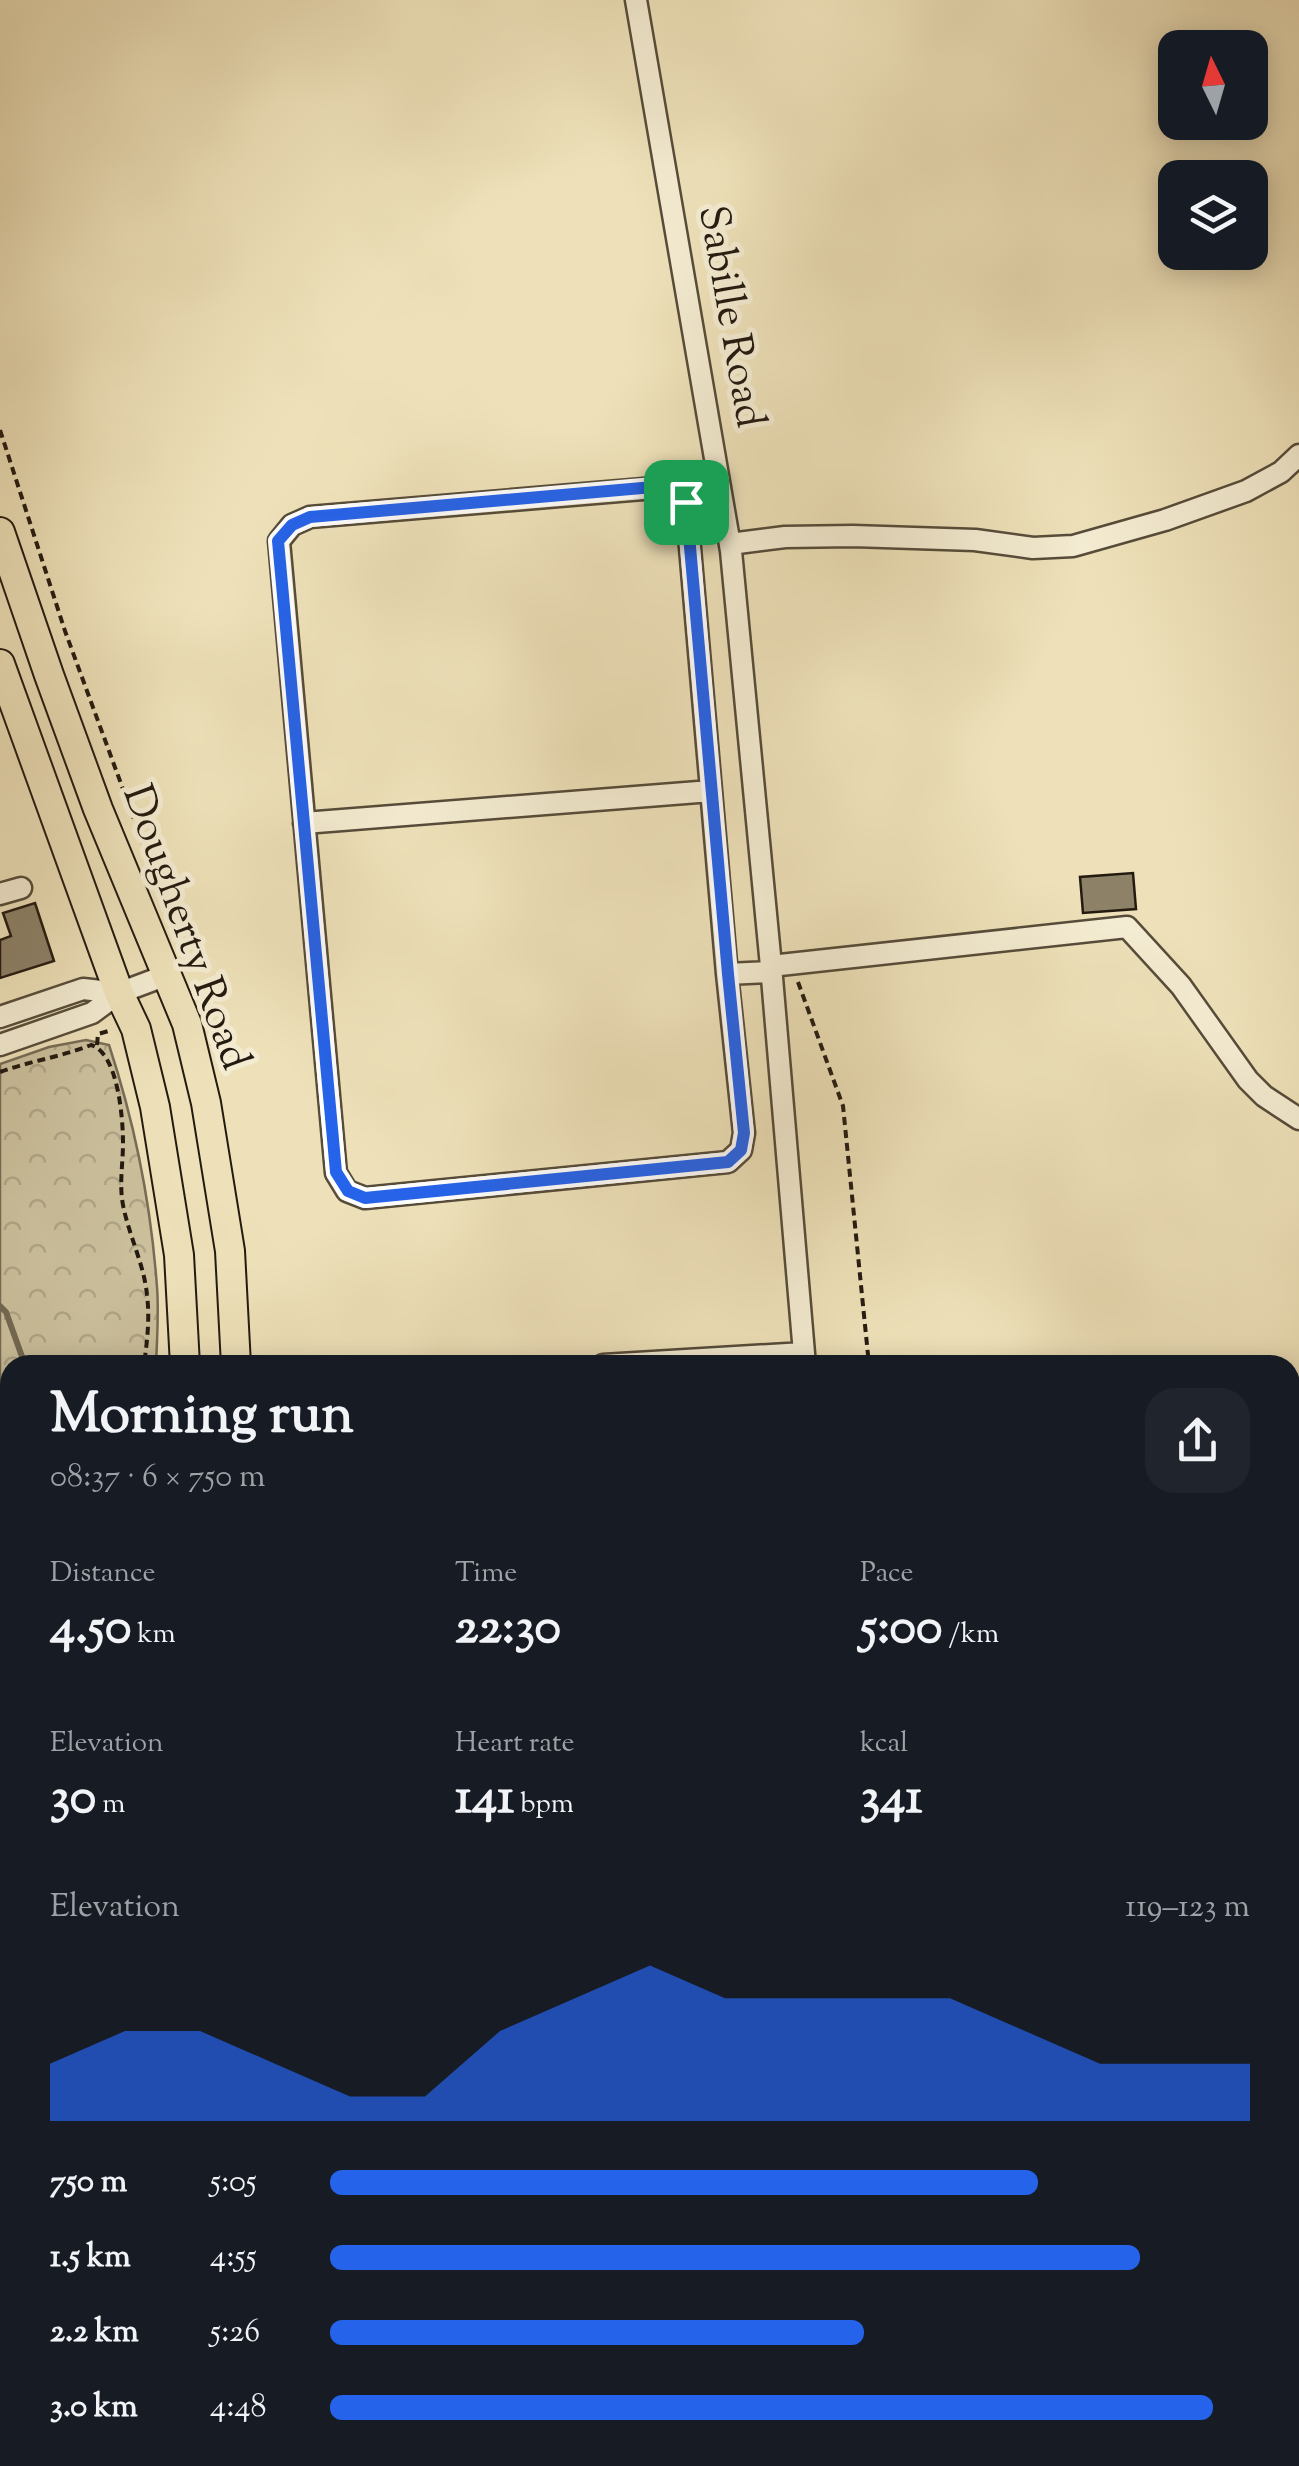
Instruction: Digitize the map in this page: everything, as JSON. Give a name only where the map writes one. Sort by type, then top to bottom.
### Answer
[{"type":"main road","name":"Dougherty Road","points":[[0,532],[98,809],[187,1024],[206,1102],[230,1251],[235,1355]]},
{"type":"main road","name":"Dougherty Road","points":[[0,664],[119,993],[136,1029],[156,1107],[180,1255],[185,1355]]},
{"type":"street","name":"Sabille Road","points":[[636,0],[730,544],[777,967],[804,1355]]},
{"type":"street","points":[[730,544],[786,537],[853,536],[975,540],[1033,548],[1073,546],[1165,520],[1246,491],[1281,472],[1299,456]]},
{"type":"street","points":[[680,486],[686,502],[744,1133],[741,1150],[728,1162],[365,1198],[348,1191],[336,1172],[304,823],[278,541],[292,525],[310,517],[680,486]]},
{"type":"street","points":[[304,823],[712,791]]},
{"type":"street","points":[[728,974],[1126,926],[1181,986],[1248,1080],[1299,1120]]},
{"type":"street","points":[[0,1045],[92,1013],[119,993],[167,976]]},
{"type":"street","points":[[0,1017],[83,989],[119,993]]},
{"type":"path","points":[[0,430],[65,631],[175,931]]},
{"type":"path","points":[[777,967],[843,1106],[868,1355]]},
{"type":"path","points":[[97,1046],[98,1034]]},
{"type":"path","points":[[0,1072],[91,1046],[97,1046],[108,1059],[120,1106],[123,1205],[148,1296],[145,1355]]},
{"type":"green space","points":[[86,1040],[109,1045],[146,1195],[158,1306],[156,1355],[0,1355],[0,1064],[49,1047]]},
{"type":"building","points":[[1133,873],[1136,909],[1083,913],[1080,877]]},
{"type":"building","points":[[35,903],[54,961],[0,978],[0,940],[11,936],[3,913]]},
{"type":"waterway","points":[[0,1306],[6,1312],[21,1355]]},
{"type":"route","points":[[665,486],[680,486],[686,502],[744,1133],[741,1150],[728,1162],[365,1198],[348,1191],[336,1172],[278,541],[292,525],[310,517],[665,486]]}]
